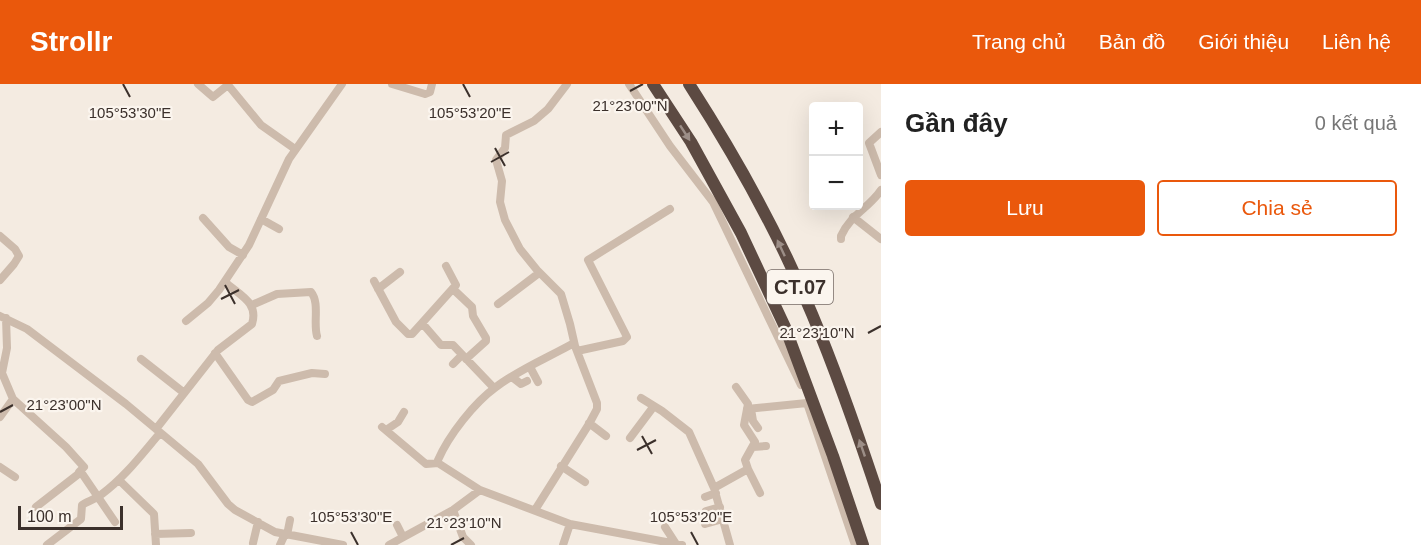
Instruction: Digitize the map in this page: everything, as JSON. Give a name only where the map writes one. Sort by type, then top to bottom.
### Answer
[{"type":"highway","name":"CT.07","points":[[653,84],[691,142],[741,233],[785,327],[863,545]]},
{"type":"highway","name":"CT.07","points":[[689,84],[717,126],[768,219],[812,314],[881,504]]},
{"type":"street","points":[[198,84],[213,97],[228,85],[261,125],[295,149]]},
{"type":"street","points":[[186,321],[208,303],[243,255],[284,167],[342,84]]},
{"type":"street","points":[[392,84],[425,94],[430,92],[432,84]]},
{"type":"street","points":[[535,510],[589,423],[597,409],[597,403],[575,347],[561,294],[539,273],[520,249],[505,220],[500,202],[502,181],[496,160],[505,148],[506,135],[534,121],[548,109],[567,84]]},
{"type":"street","points":[[629,84],[670,146],[713,202],[762,306],[784,346],[807,403],[855,545]]},
{"type":"street","points":[[881,132],[869,143],[881,175]]},
{"type":"street","points":[[841,239],[845,227],[853,217],[878,196],[881,190]]},
{"type":"street","points":[[438,463],[448,440],[482,398],[494,388],[530,367],[575,347],[623,340],[627,337],[588,260],[670,209]]},
{"type":"street","points":[[853,217],[881,239]]},
{"type":"street","points":[[203,218],[229,247],[243,255]]},
{"type":"street","points":[[261,219],[279,229]]},
{"type":"street","points":[[0,236],[15,249],[19,256],[0,280]]},
{"type":"street","points":[[400,272],[376,285],[396,322],[408,334],[412,334],[453,289],[456,282],[446,266]]},
{"type":"street","points":[[498,304],[539,273]]},
{"type":"street","points":[[47,545],[81,519],[82,505],[99,497],[119,480],[158,431],[183,392],[215,353],[252,324],[255,314],[252,305],[225,282]]},
{"type":"street","points":[[453,289],[472,307],[473,316],[486,338],[486,341],[453,364]]},
{"type":"street","points":[[252,305],[277,294],[311,292],[315,297],[317,336]]},
{"type":"street","points":[[3,317],[7,348],[2,373],[13,399],[71,452],[84,467],[65,486],[36,507]]},
{"type":"street","points":[[3,317],[27,329],[198,464],[228,504],[275,532],[343,545]]},
{"type":"street","points":[[422,323],[441,345],[453,345],[494,388]]},
{"type":"street","points":[[215,353],[252,402],[273,390],[279,381],[312,373],[325,374]]},
{"type":"street","points":[[141,359],[183,392]]},
{"type":"street","points":[[530,367],[538,382]]},
{"type":"street","points":[[512,377],[520,384],[527,381]]},
{"type":"street","points":[[736,387],[748,404],[753,421],[758,428]]},
{"type":"street","points":[[641,398],[689,432],[715,490],[730,545]]},
{"type":"street","points":[[0,417],[13,399]]},
{"type":"street","points":[[749,409],[807,403]]},
{"type":"street","points":[[630,438],[654,406]]},
{"type":"street","points":[[749,409],[744,425],[755,440],[745,460],[760,493]]},
{"type":"street","points":[[404,412],[398,422],[384,428],[426,464],[438,463],[480,490],[570,524],[679,544]]},
{"type":"street","points":[[589,423],[606,436]]},
{"type":"street","points":[[753,447],[766,446]]},
{"type":"street","points":[[561,466],[585,482]]},
{"type":"street","points":[[0,467],[15,477]]},
{"type":"street","points":[[705,496],[748,469]]},
{"type":"street","points":[[79,472],[115,522]]},
{"type":"street","points":[[119,480],[152,509],[156,545]]},
{"type":"street","points":[[389,545],[453,510],[480,490]]},
{"type":"street","points":[[706,511],[720,507]]},
{"type":"street","points":[[453,510],[463,537],[471,545]]},
{"type":"street","points":[[280,545],[290,519]]},
{"type":"street","points":[[705,524],[723,519]]},
{"type":"street","points":[[253,543],[258,522]]},
{"type":"street","points":[[563,545],[570,524]]},
{"type":"street","points":[[397,525],[403,537]]},
{"type":"street","points":[[665,527],[679,544]]},
{"type":"street","points":[[155,534],[191,533]]}]
